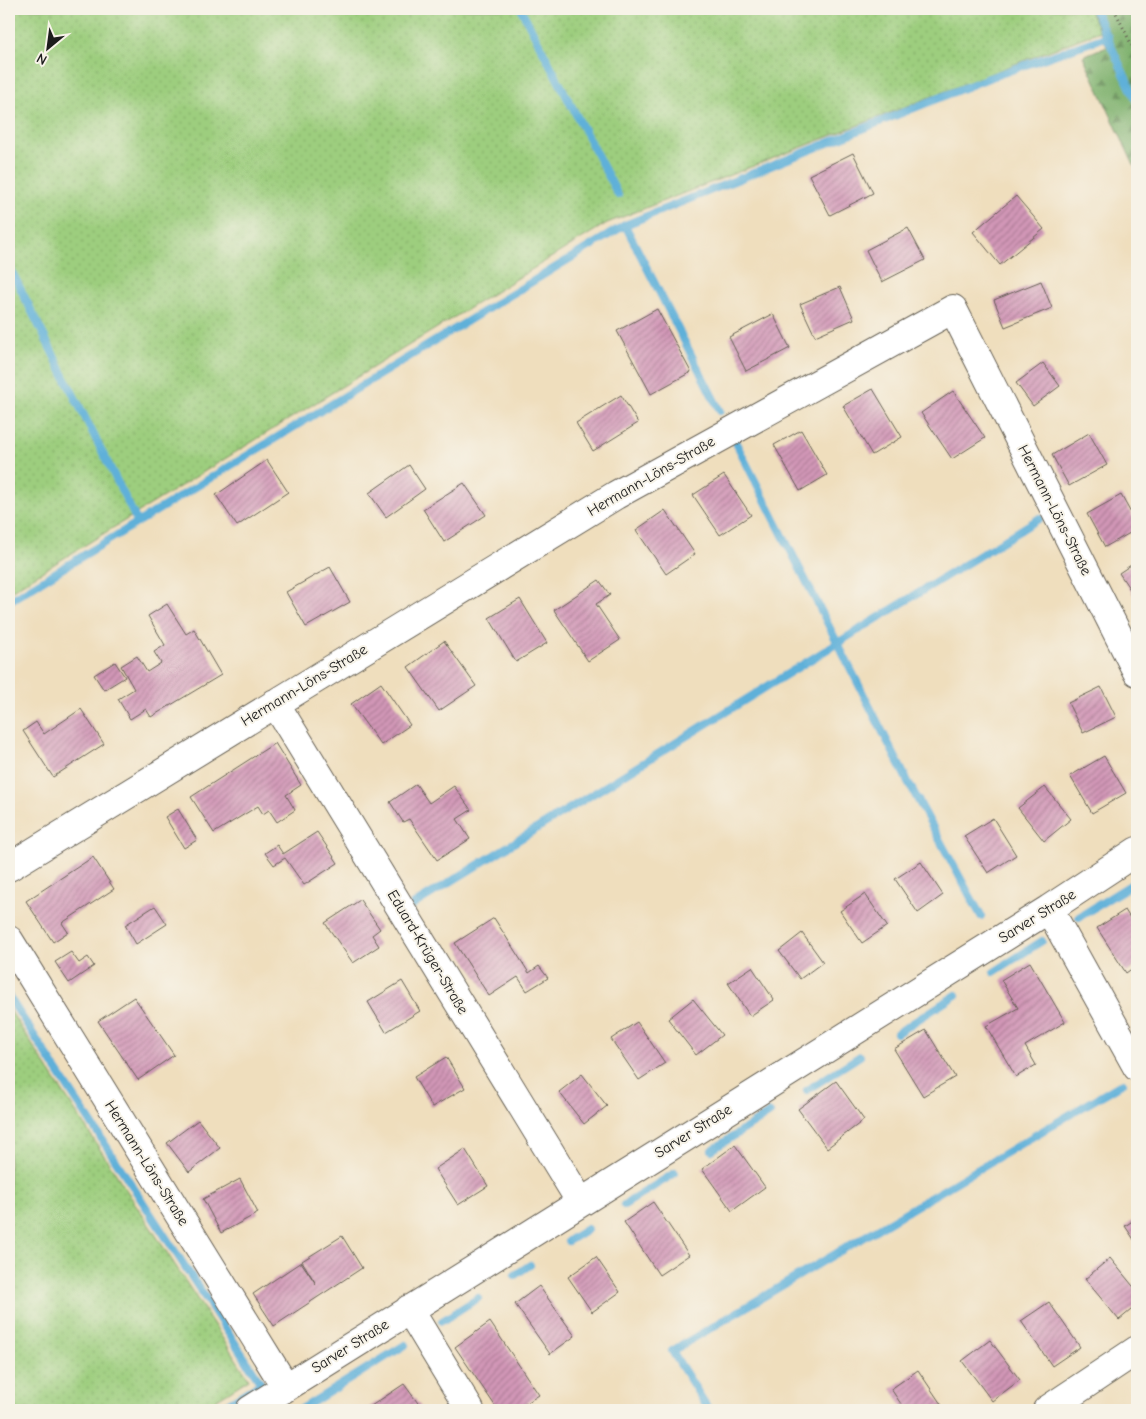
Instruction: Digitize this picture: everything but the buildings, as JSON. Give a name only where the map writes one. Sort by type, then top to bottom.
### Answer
[{"type":"street","name":"Hermann-Löns-Straße","points":[[9,867],[275,702],[616,495],[953,309],[1137,672]]},
{"type":"street","name":"Eduard-Krüger-Straße","points":[[275,702],[580,1201]]},
{"type":"street","name":"Sarver Straße","points":[[250,1410],[284,1386],[1050,909],[1137,851]]},
{"type":"street","points":[[1050,909],[1137,1067]]},
{"type":"street","name":"Hermann-Löns-Straße","points":[[9,940],[284,1386]]},
{"type":"street","points":[[410,1309],[470,1410]]},
{"type":"street","points":[[1047,1410],[1137,1350]]},
{"type":"path","points":[[1114,9],[1137,56]]},
{"type":"green space","points":[[9,9],[1089,9],[1100,31],[607,223],[9,592]]},
{"type":"green space","points":[[1089,9],[1137,10],[1137,172],[1083,56],[1107,46]]},
{"type":"green space","points":[[9,1009],[249,1379],[200,1410],[9,1410]]},
{"type":"waterway","points":[[521,9],[618,195]]},
{"type":"waterway","points":[[1094,9],[1137,102]]},
{"type":"waterway","points":[[9,601],[625,225],[986,79],[1108,36]]},
{"type":"waterway","points":[[625,225],[720,411]]},
{"type":"waterway","points":[[9,266],[137,521]]},
{"type":"waterway","points":[[734,439],[906,778],[981,916]]},
{"type":"waterway","points":[[413,905],[1040,518]]},
{"type":"waterway","points":[[1079,917],[1137,881]]},
{"type":"waterway","points":[[994,972],[1042,941]]},
{"type":"waterway","points":[[897,1033],[956,995]]},
{"type":"waterway","points":[[9,997],[261,1383],[218,1410]]},
{"type":"waterway","points":[[807,1090],[860,1056]]},
{"type":"waterway","points":[[709,1410],[672,1351],[1123,1083]]},
{"type":"waterway","points":[[712,1150],[770,1113]]},
{"type":"waterway","points":[[624,1205],[675,1173]]},
{"type":"waterway","points":[[568,1241],[587,1229]]},
{"type":"waterway","points":[[515,1275],[530,1265]]},
{"type":"waterway","points":[[442,1321],[478,1298]]},
{"type":"waterway","points":[[300,1410],[405,1345]]}]
